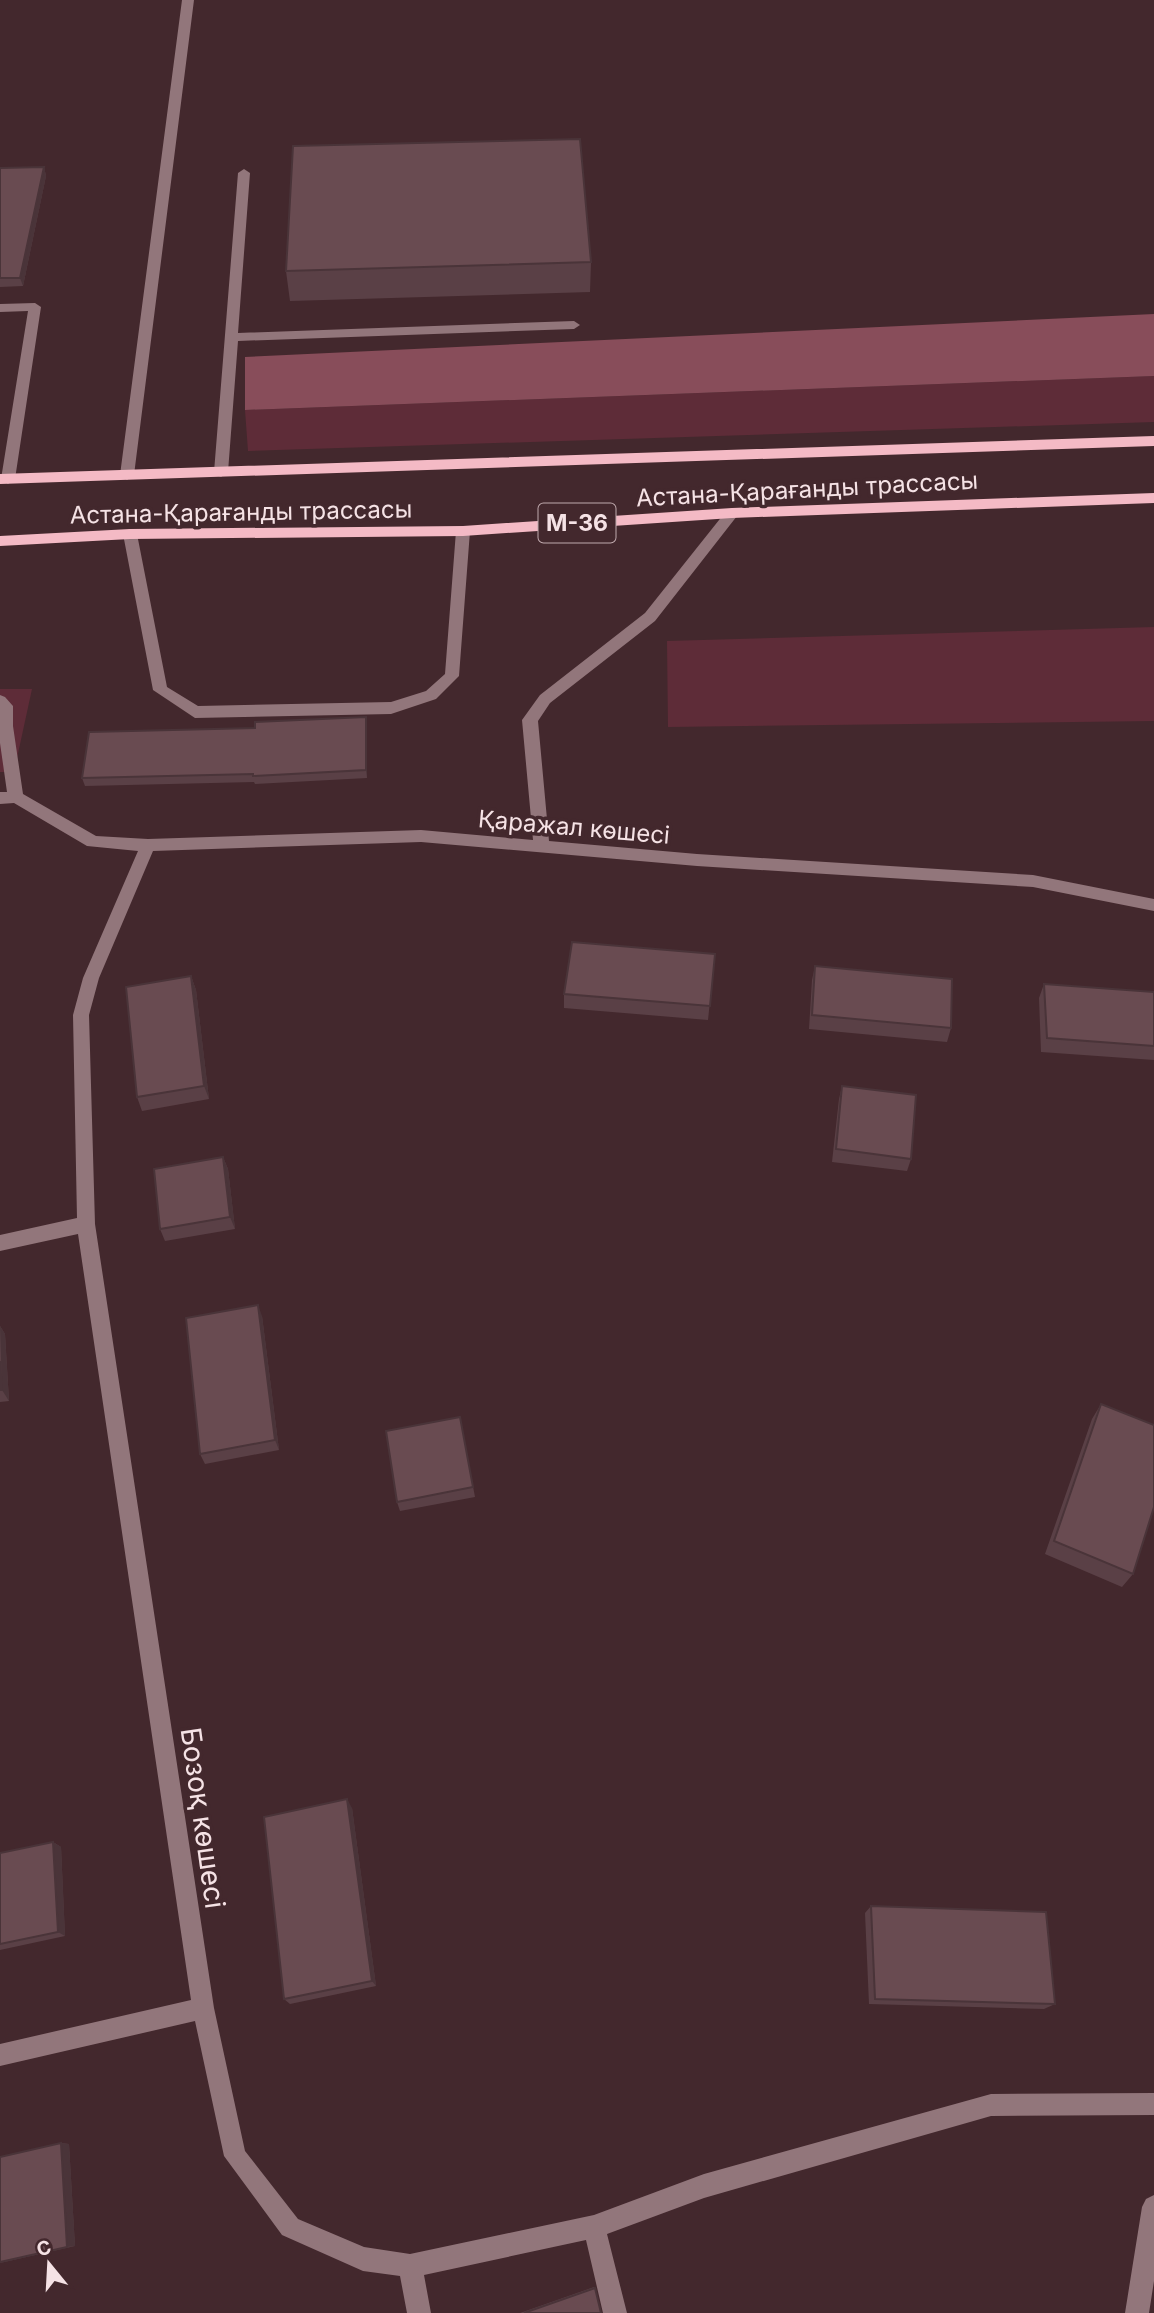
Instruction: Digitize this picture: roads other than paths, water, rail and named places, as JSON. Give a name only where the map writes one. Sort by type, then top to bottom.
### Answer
[{"type":"main road","name":"Астана-Қарағанды трассасы","points":[[4,479],[1154,441]]},
{"type":"main road","name":"Астана-Қарағанды трассасы","points":[[0,541],[130,534],[463,531],[732,513],[1154,498]]},
{"type":"street","points":[[127,475],[188,0]]},
{"type":"street","points":[[221,472],[244,173]]},
{"type":"street","points":[[0,309],[35,307],[4,479]]},
{"type":"street","points":[[231,337],[574,325]]},
{"type":"street","points":[[542,847],[530,720],[545,699],[650,617],[732,513]]},
{"type":"street","points":[[130,534],[160,690],[195,712],[391,708],[430,695],[452,676],[463,531]]},
{"type":"street","points":[[0,701],[5,706],[8,797]]},
{"type":"street","name":"Қаражал көшесі","points":[[8,797],[93,842],[148,845],[421,836],[697,860],[1033,881],[1154,905]]},
{"type":"street","name":"Бозоқ көшесі","points":[[148,845],[90,978],[81,1015],[86,1224],[202,2008],[235,2156],[290,2227],[363,2259],[410,2266]]},
{"type":"street","points":[[0,1242],[86,1224]]},
{"type":"street","points":[[0,2055],[202,2008]]},
{"type":"street","points":[[419,2313],[410,2266],[594,2227],[704,2186],[990,2105],[1154,2104]]},
{"type":"street","points":[[1137,2313],[1154,2207]]},
{"type":"street","points":[[594,2227],[615,2313]]}]
